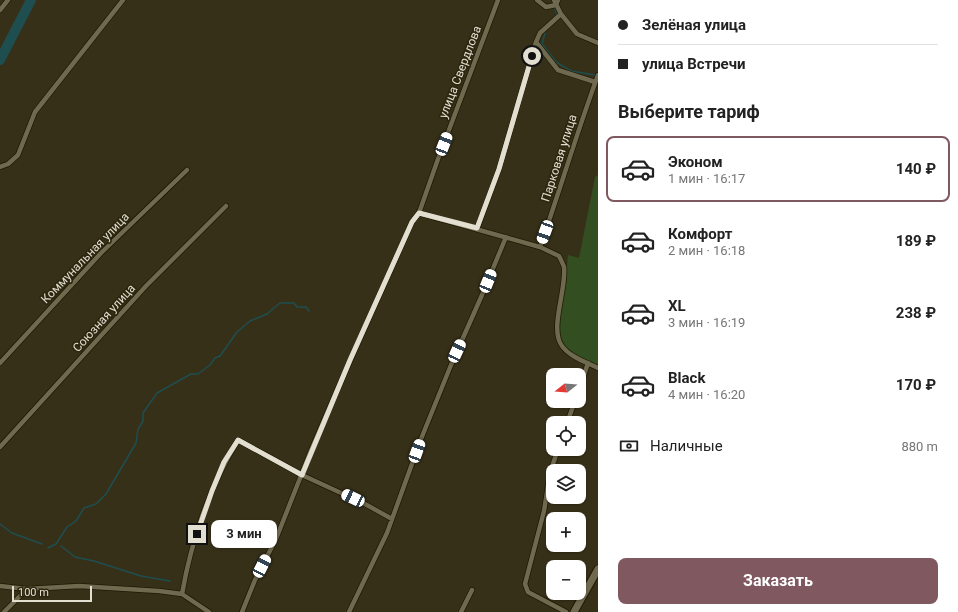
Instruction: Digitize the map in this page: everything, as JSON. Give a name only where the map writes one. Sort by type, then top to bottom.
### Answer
[{"type":"street","points":[[0,10],[8,0]]},
{"type":"street","points":[[0,167],[8,164],[18,155],[34,112],[123,0]]},
{"type":"street","name":"улица Свердлова","points":[[242,612],[255,580],[276,539],[350,360],[412,222],[419,213],[498,0]]},
{"type":"street","points":[[537,0],[546,7],[550,7],[557,2]]},
{"type":"street","points":[[554,0],[557,2],[561,14],[577,34],[598,44]]},
{"type":"street","points":[[477,228],[499,169],[536,42],[540,33],[561,14]]},
{"type":"street","points":[[536,42],[558,70],[595,82]]},
{"type":"street","name":"Парковая улица","points":[[540,247],[598,75]]},
{"type":"street","name":"Коммунальная улица","points":[[0,362],[101,253],[186,170]]},
{"type":"street","name":"Союзная улица","points":[[0,447],[146,286],[226,206]]},
{"type":"street","points":[[419,213],[477,228],[540,247],[559,256],[564,267],[564,279],[557,325],[559,341],[562,347],[572,355],[598,368]]},
{"type":"street","points":[[349,612],[392,519],[451,365],[506,237]]},
{"type":"street","points":[[586,369],[588,363]]},
{"type":"street","points":[[182,594],[188,562],[212,491],[224,462],[238,440],[302,475],[365,504],[392,519]]},
{"type":"street","points":[[556,456],[550,473],[544,511],[525,584],[528,592],[566,612]]},
{"type":"street","points":[[574,612],[598,569]]},
{"type":"street","points":[[0,586],[27,589],[79,586],[159,590],[182,594],[210,612]]},
{"type":"street","points":[[4,612],[27,589]]},
{"type":"street","points":[[461,612],[472,590]]},
{"type":"green space","points":[[598,175],[598,366],[573,353],[566,347],[560,339],[560,318],[568,255],[579,258],[595,177]]},
{"type":"waterway","points":[[0,60],[31,0]]},
{"type":"waterway","points":[[551,21],[557,14],[554,7]]},
{"type":"waterway","points":[[545,33],[542,44],[556,62],[571,71],[595,75]]},
{"type":"waterway","points":[[48,548],[56,544],[67,527],[76,521],[84,508],[96,504],[106,494],[136,443],[138,429],[143,421],[143,413],[157,393],[191,374],[198,374],[210,365],[215,358],[220,356],[237,332],[250,321],[267,314],[280,303],[294,303],[297,307],[306,307],[309,311]]},
{"type":"waterway","points":[[0,524],[12,533],[42,544]]},
{"type":"waterway","points":[[61,546],[75,557],[94,561],[141,576],[170,581]]},
{"type":"route","points":[[197,534],[224,462],[238,440],[302,475],[350,360],[412,222],[419,213],[477,228],[499,169],[532,56]]}]
